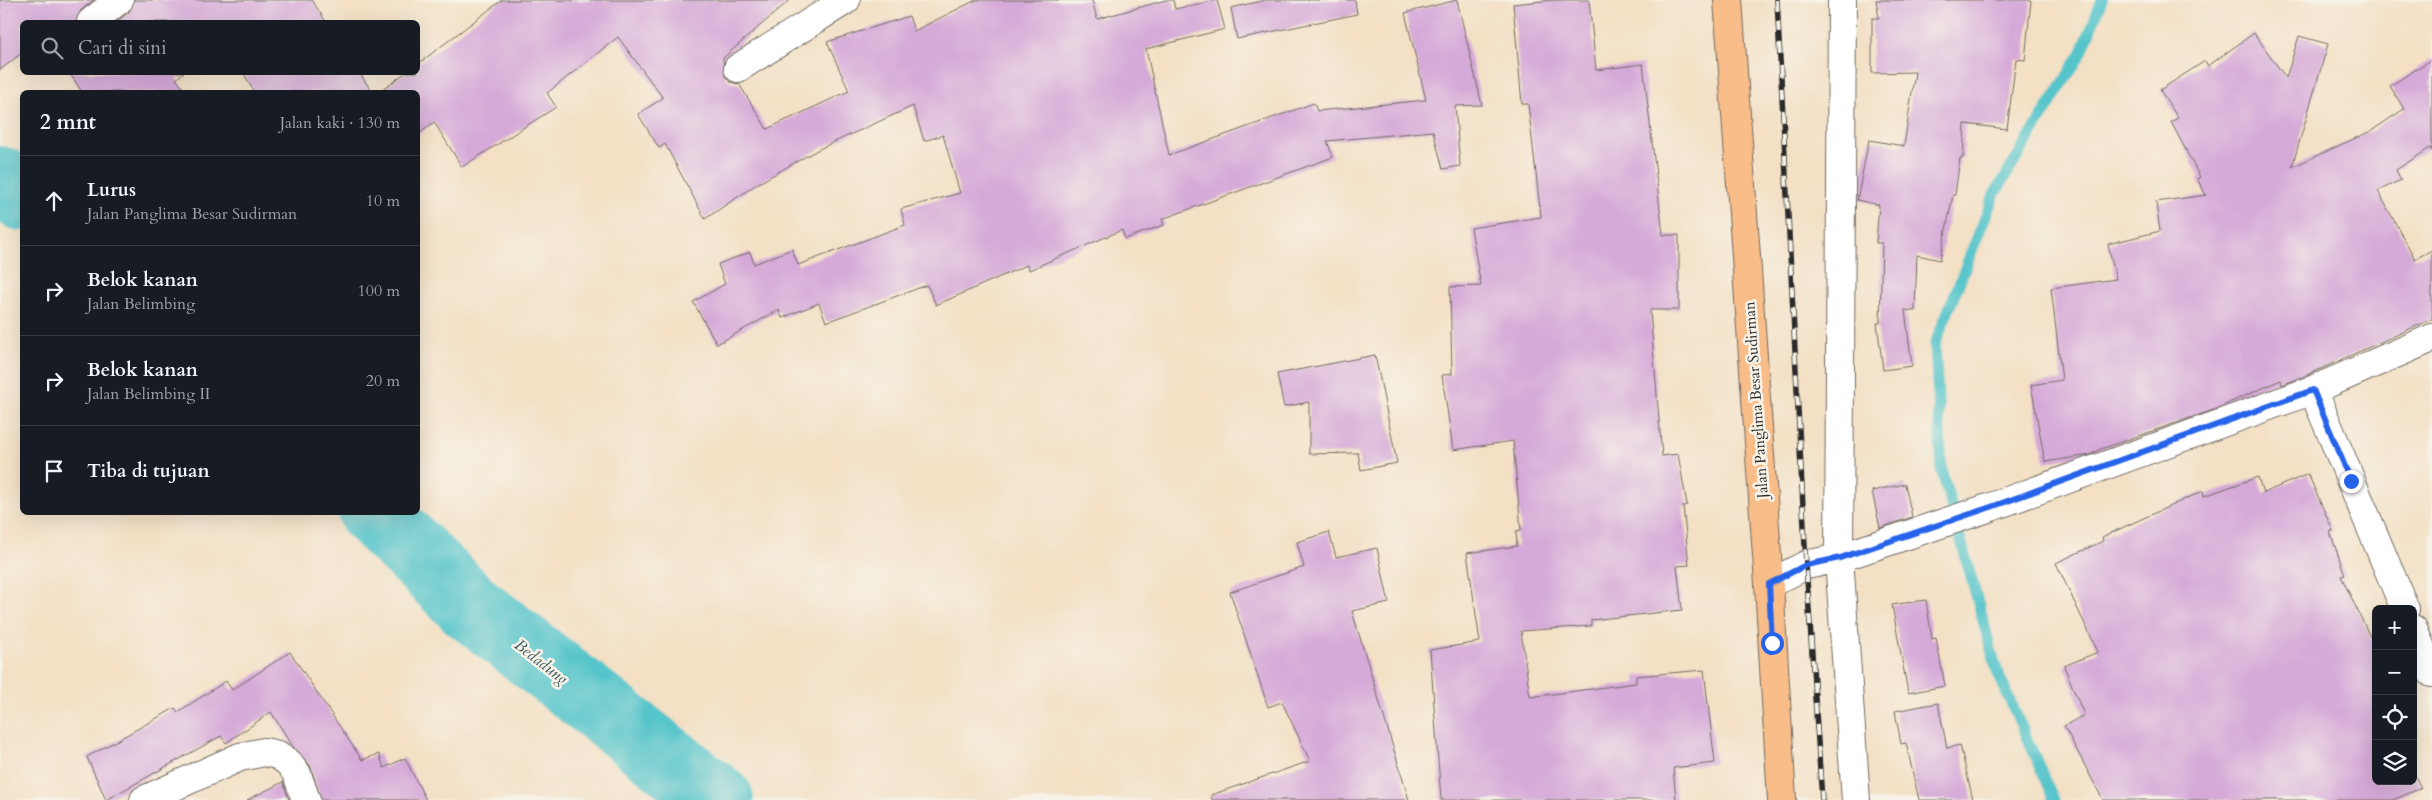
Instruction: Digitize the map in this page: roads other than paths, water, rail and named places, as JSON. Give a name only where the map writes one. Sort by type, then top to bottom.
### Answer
[{"type":"main road","name":"Jalan Panglima Besar Sudirman","points":[[1728,0],[1769,584],[1782,800]]},
{"type":"street","points":[[94,20],[119,0]]},
{"type":"street","points":[[738,68],[846,0]]},
{"type":"street","points":[[1842,0],[1840,558],[1856,800]]},
{"type":"street","points":[[1769,584],[1806,565],[1840,558],[1991,507],[2313,390],[2432,338]]},
{"type":"street","points":[[2313,390],[2403,605]]},
{"type":"street","points":[[2417,638],[2432,673]]},
{"type":"street","points":[[144,800],[240,757],[264,752],[278,755],[289,763],[297,774],[306,800]]},
{"type":"waterway","points":[[2054,800],[1997,671],[1942,472],[1935,344],[1994,195],[2082,52],[2102,0]]},
{"type":"waterway","name":"Bedadung","points":[[0,181],[20,195]]},
{"type":"waterway","name":"Bedadung","points":[[376,515],[471,607],[719,800]]},
{"type":"railway","points":[[1777,0],[1806,565],[1822,800]]}]
